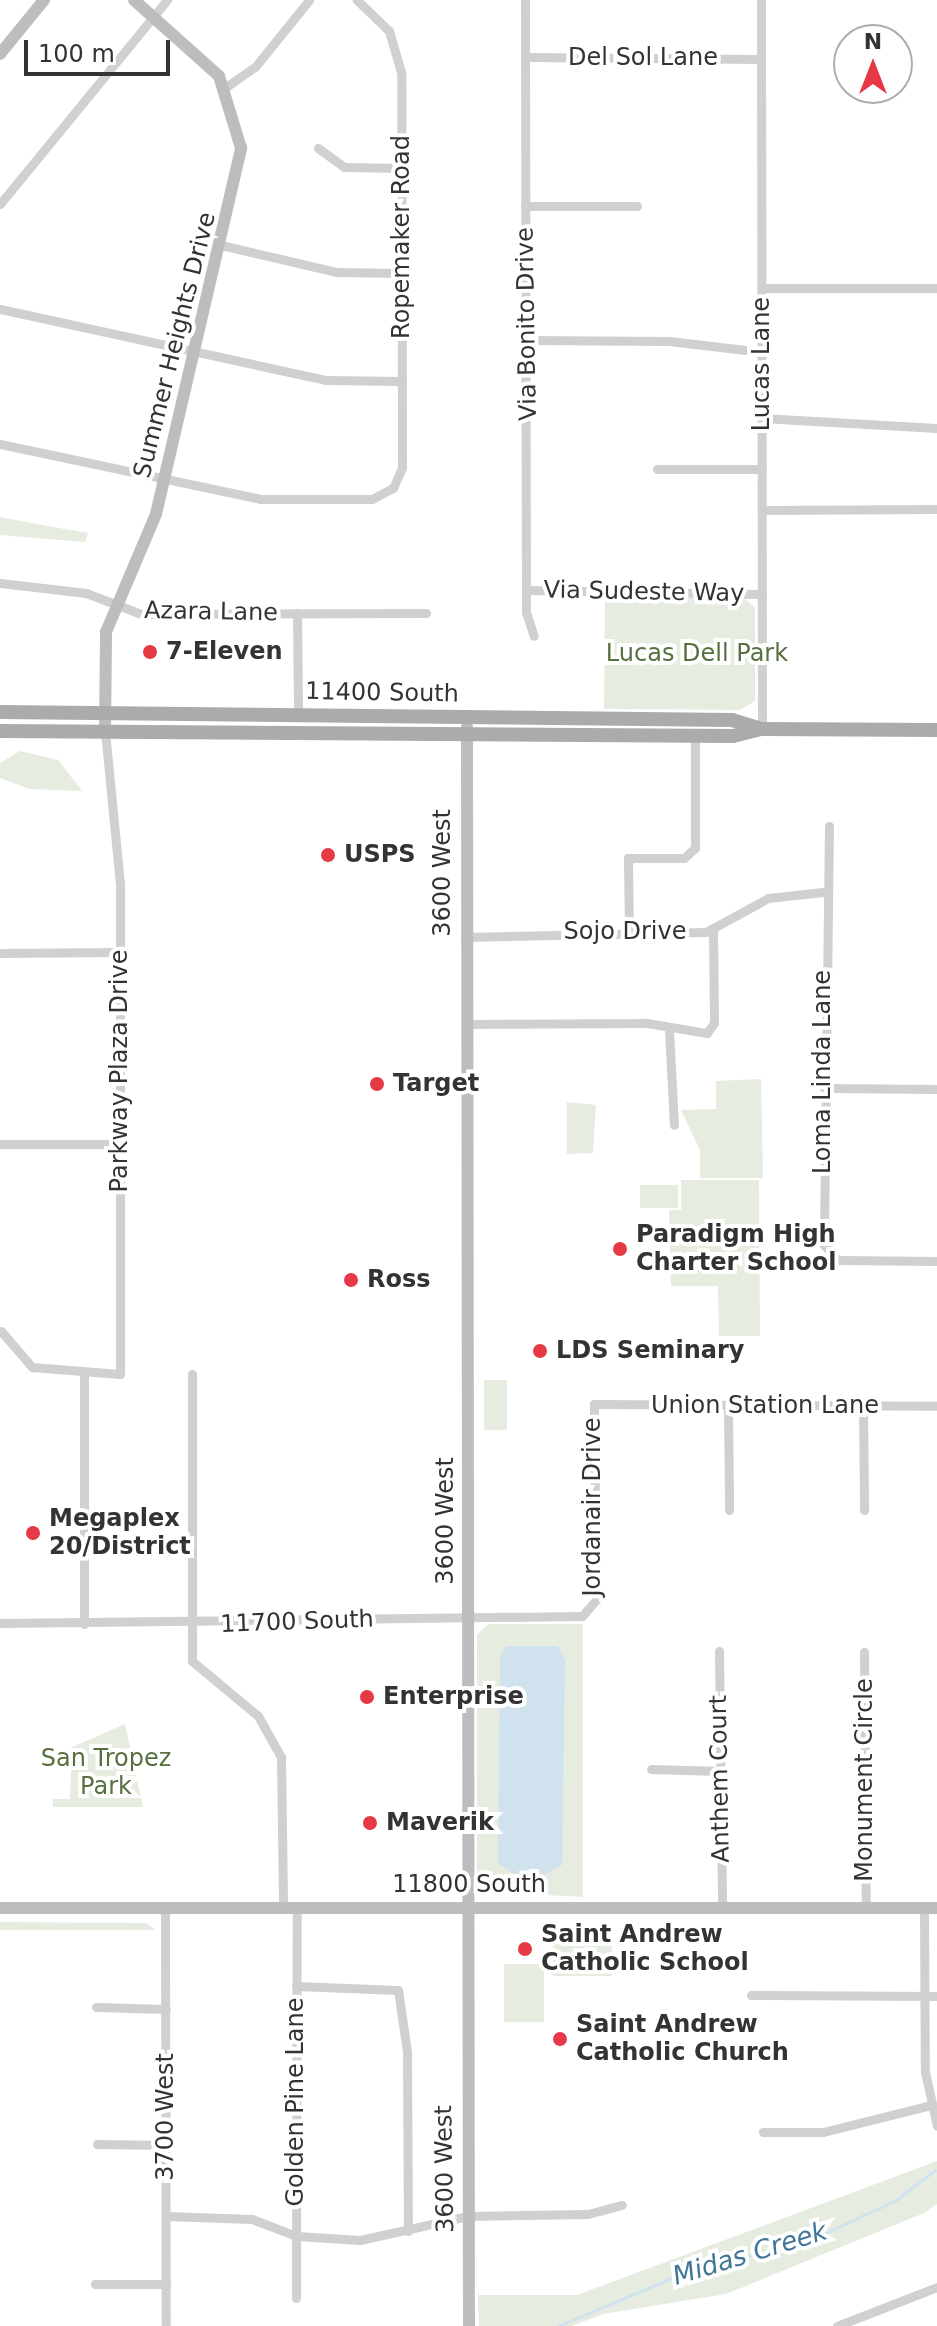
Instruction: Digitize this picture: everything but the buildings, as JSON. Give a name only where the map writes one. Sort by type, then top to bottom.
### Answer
[{"type":"main road","points":[[0,54],[44,0]]},
{"type":"main road","points":[[134,0],[226,87]]},
{"type":"main road","name":"Summer Heights Drive","points":[[105,732],[104,639],[146,544],[165,478],[241,148],[226,87]]},
{"type":"main road","name":"11400 South","points":[[0,712],[412,714],[732,720],[762,729]]},
{"type":"main road","points":[[214,733],[228,724],[294,722],[298,714]]},
{"type":"main road","points":[[299,734],[307,723],[412,714]]},
{"type":"main road","name":"3600 West","points":[[467,716],[468,1617],[464,1906],[469,2326]]},
{"type":"main road","name":"11400 South","points":[[0,731],[695,735],[762,729],[937,730]]},
{"type":"main road","name":"11800 South","points":[[0,1908],[931,1908]]},
{"type":"street","points":[[0,204],[167,0]]},
{"type":"street","points":[[226,87],[255,67],[309,0]]},
{"type":"street","name":"Ropemaker Road","points":[[165,478],[260,499],[372,499],[393,488],[402,468],[399,54],[385,25],[357,0]]},
{"type":"street","name":"Via Bonito Drive","points":[[525,0],[526,590],[534,636]]},
{"type":"street","name":"Lucas Lane","points":[[761,0],[762,729]]},
{"type":"street","name":"Del Sol Lane","points":[[525,57],[761,59]]},
{"type":"street","points":[[318,148],[344,167],[402,168]]},
{"type":"street","points":[[525,206],[637,206]]},
{"type":"street","points":[[221,245],[336,272],[402,273]]},
{"type":"street","points":[[762,288],[937,288]]},
{"type":"street","points":[[0,309],[325,380],[402,381]]},
{"type":"street","points":[[526,340],[669,341],[762,352]]},
{"type":"street","points":[[762,418],[937,428]]},
{"type":"street","points":[[0,444],[165,478]]},
{"type":"street","points":[[657,469],[762,469]]},
{"type":"street","points":[[762,510],[937,509]]},
{"type":"street","name":"Azara Lane","points":[[0,583],[64,589],[149,614],[426,613]]},
{"type":"street","name":"Via Sudeste Way","points":[[526,590],[762,594]]},
{"type":"street","points":[[297,613],[298,714]]},
{"type":"street","name":"Parkway Plaza Drive","points":[[0,1348],[43,1371],[84,1375],[120,1374],[120,952],[105,732]]},
{"type":"street","points":[[629,932],[628,858],[684,858],[695,848],[695,735]]},
{"type":"street","name":"Loma Linda Lane","points":[[829,826],[823,892],[827,1252],[838,1260],[937,1261]]},
{"type":"street","name":"Sojo Drive","points":[[465,937],[713,929],[768,898],[823,892]]},
{"type":"street","points":[[465,1024],[647,1023],[669,1030],[702,1034],[712,1026],[713,929]]},
{"type":"street","points":[[0,953],[120,952]]},
{"type":"street","points":[[669,1030],[674,1125]]},
{"type":"street","points":[[824,1088],[937,1089]]},
{"type":"street","points":[[0,1144],[120,1144]]},
{"type":"street","points":[[0,1329],[13,1353]]},
{"type":"street","points":[[192,1374],[192,1626]]},
{"type":"street","points":[[84,1375],[84,1624]]},
{"type":"street","name":"Union Station Lane","points":[[594,1404],[937,1406]]},
{"type":"street","name":"Jordanair Drive","points":[[592,1610],[594,1404]]},
{"type":"street","points":[[728,1406],[729,1510]]},
{"type":"street","points":[[863,1407],[864,1510]]},
{"type":"street","name":"11700 South","points":[[0,1623],[192,1626],[592,1610]]},
{"type":"street","name":"Golden Pine Lane","points":[[192,1626],[194,1669],[258,1716],[281,1757],[296,1986],[296,2298]]},
{"type":"street","name":"Anthem Court","points":[[719,1651],[722,1907]]},
{"type":"street","name":"Monument Circle","points":[[864,1652],[866,1908]]},
{"type":"street","points":[[651,1769],[720,1771]]},
{"type":"street","name":"3700 West","points":[[165,1908],[166,2326]]},
{"type":"street","points":[[931,1908],[924,1996],[931,2105],[937,2126]]},
{"type":"street","points":[[296,1986],[398,1990],[407,2052],[408,2231]]},
{"type":"street","points":[[751,1995],[937,1996]]},
{"type":"street","points":[[96,2007],[166,2009]]},
{"type":"street","points":[[763,2132],[823,2132],[931,2105]]},
{"type":"street","points":[[97,2144],[165,2145]]},
{"type":"street","points":[[166,2216],[252,2219],[296,2236],[360,2240],[468,2216],[588,2214],[622,2205]]},
{"type":"street","points":[[95,2284],[166,2284]]},
{"type":"street","points":[[837,2326],[937,2287]]},
{"type":"green space","points":[[0,517],[88,533],[85,542],[0,535]]},
{"type":"green space","name":"Lucas Dell Park","points":[[605,596],[746,599],[755,608],[755,701],[740,710],[604,709]]},
{"type":"green space","points":[[20,751],[58,760],[82,791],[29,789],[0,778],[0,763]]},
{"type":"green space","points":[[761,1079],[763,1178],[700,1178],[700,1150],[681,1110],[716,1109],[716,1081]]},
{"type":"green space","points":[[567,1102],[596,1105],[593,1153],[567,1154]]},
{"type":"green space","points":[[681,1180],[759,1180],[760,1336],[719,1336],[718,1286],[671,1286],[669,1210],[681,1210]]},
{"type":"green space","points":[[640,1185],[678,1185],[678,1208],[640,1208]]},
{"type":"green space","points":[[484,1380],[507,1380],[507,1430],[484,1430]]},
{"type":"green space","points":[[488,1624],[583,1624],[583,1897],[491,1892],[477,1881],[477,1635]]},
{"type":"green space","name":"San Tropez Park","points":[[125,1724],[143,1807],[53,1807],[53,1799],[70,1799],[71,1773],[71,1760],[54,1755]]},
{"type":"green space","points":[[0,1922],[146,1923],[156,1930],[0,1930]]},
{"type":"green space","points":[[553,1940],[612,1940],[612,1976],[553,1976]]},
{"type":"green space","points":[[504,1964],[544,1964],[544,2022],[504,2022]]},
{"type":"green space","points":[[937,2161],[937,2204],[924,2213],[726,2294],[603,2314],[572,2326],[479,2326],[478,2295],[577,2295]]},
{"type":"water","points":[[506,1646],[558,1646],[565,1660],[562,1865],[543,1876],[516,1875],[498,1863],[500,1657]]},
{"type":"waterway","name":"Midas Creek","points":[[558,2326],[693,2269],[802,2244],[896,2200],[935,2170]]},
{"type":"place","name":"7-Eleven","points":[[150,652]]},
{"type":"place","name":"USPS","points":[[328,855]]},
{"type":"place","name":"Target","points":[[377,1084]]},
{"type":"place","name":"Paradigm High Charter School","points":[[620,1249]]},
{"type":"place","name":"Ross","points":[[351,1280]]},
{"type":"place","name":"LDS Seminary","points":[[540,1351]]},
{"type":"place","name":"Megaplex 20/District","points":[[33,1533]]},
{"type":"place","name":"Enterprise","points":[[367,1697]]},
{"type":"place","name":"Maverik","points":[[370,1823]]},
{"type":"place","name":"Saint Andrew Catholic School","points":[[525,1949]]},
{"type":"place","name":"Saint Andrew Catholic Church","points":[[560,2039]]}]
